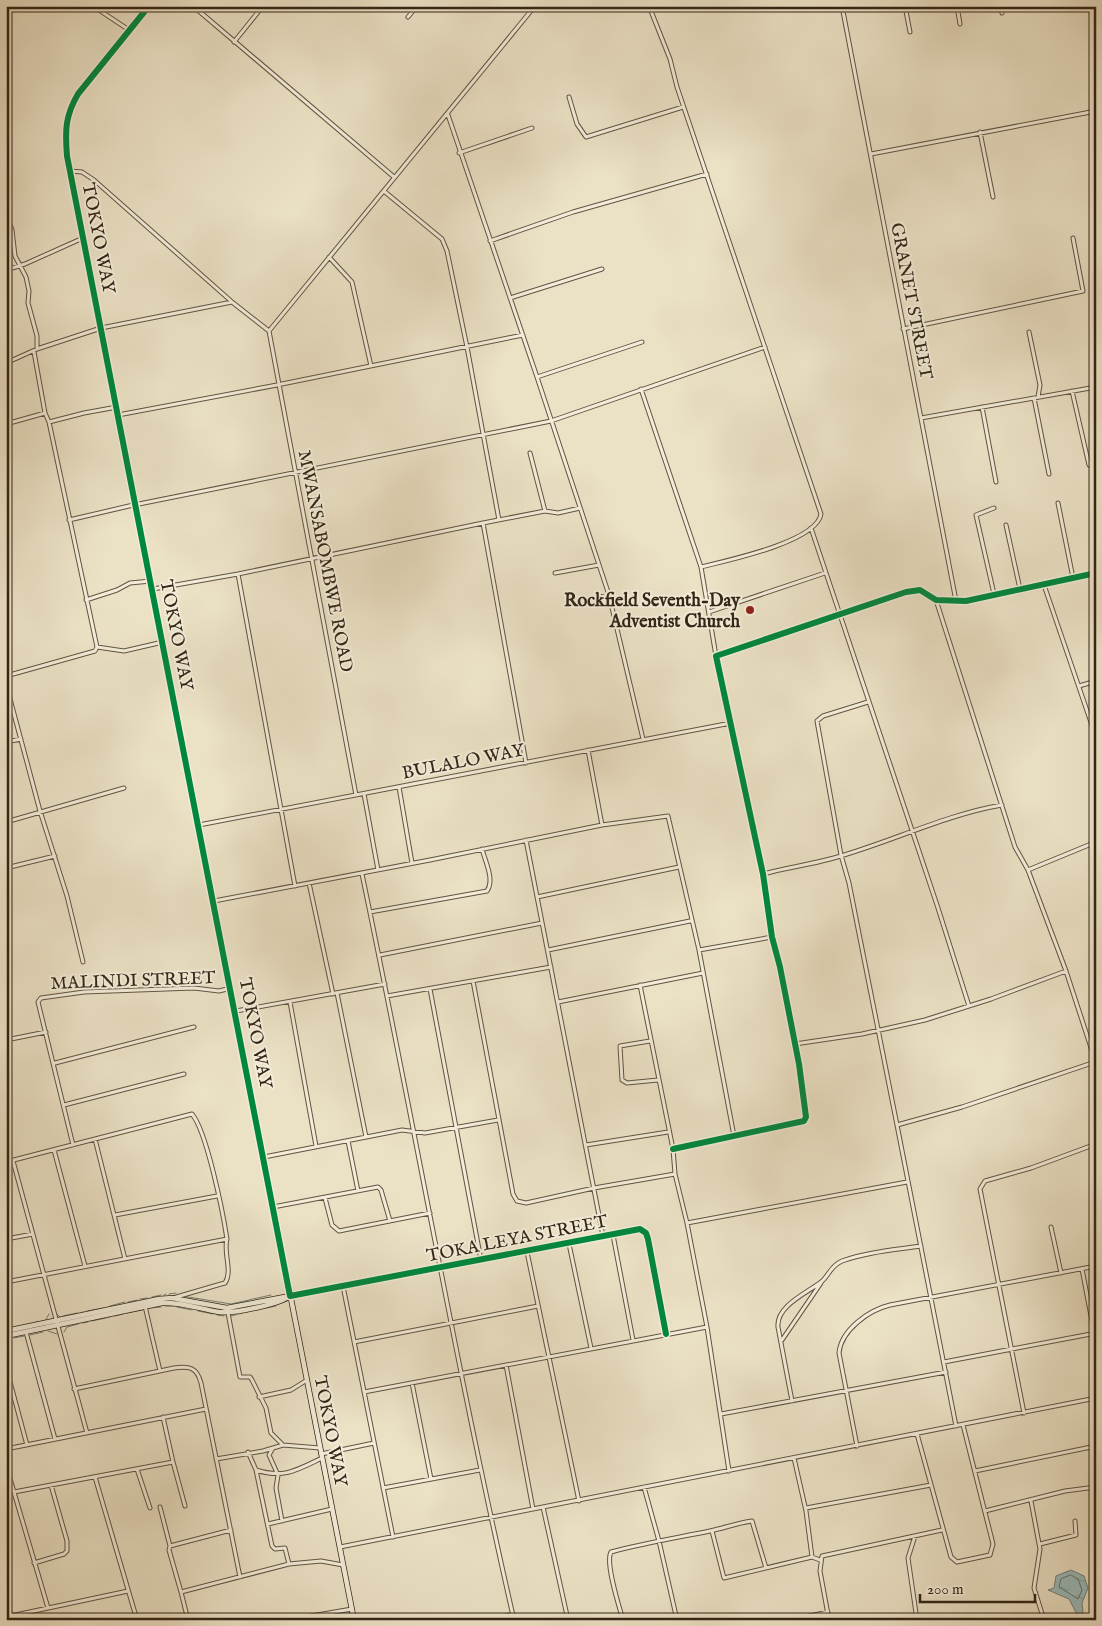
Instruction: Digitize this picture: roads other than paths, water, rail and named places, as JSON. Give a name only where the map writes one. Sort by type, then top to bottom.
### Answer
[{"type":"street","points":[[93,6],[130,30]]},
{"type":"street","name":"TOKYO WAY","points":[[149,6],[78,94],[69,108],[64,129],[70,171],[232,988],[287,1282],[354,1620]]},
{"type":"street","points":[[193,6],[394,177]]},
{"type":"street","points":[[234,42],[263,6]]},
{"type":"street","points":[[408,17],[417,6]]},
{"type":"street","points":[[70,171],[82,172],[94,180],[232,302],[269,331],[384,192],[394,177],[448,115],[535,6]]},
{"type":"street","points":[[649,6],[670,59],[683,107],[820,514],[820,518],[811,528],[781,544],[702,567]]},
{"type":"street","name":"GRANET STREET","points":[[842,6],[956,601]]},
{"type":"street","points":[[905,6],[910,32]]},
{"type":"street","points":[[957,6],[960,24]]},
{"type":"street","points":[[1000,6],[1002,14]]},
{"type":"street","points":[[569,97],[577,124],[586,137],[683,107]]},
{"type":"street","points":[[871,154],[1096,111]]},
{"type":"street","points":[[448,115],[459,153],[538,377],[599,565],[643,739]]},
{"type":"street","points":[[459,153],[532,128]]},
{"type":"street","points":[[980,132],[993,197]]},
{"type":"street","points":[[490,241],[573,212],[691,181],[707,174]]},
{"type":"street","points":[[384,192],[444,241],[468,347],[499,520]]},
{"type":"street","points":[[6,214],[12,230],[15,256],[28,284],[28,303],[37,336],[36,350],[45,413],[49,422],[97,647],[95,652],[6,676]]},
{"type":"street","points":[[6,270],[20,266],[84,238]]},
{"type":"street","points":[[903,329],[1083,291],[1073,238]]},
{"type":"street","points":[[329,257],[352,282],[371,366]]},
{"type":"street","points":[[510,298],[602,269]]},
{"type":"street","points":[[6,363],[36,350],[101,328],[232,302]]},
{"type":"street","name":"MWANSABOMBWE ROAD","points":[[269,331],[277,385],[356,795]]},
{"type":"street","points":[[1029,332],[1040,385],[1036,398],[1049,474]]},
{"type":"street","points":[[118,415],[523,335]]},
{"type":"street","points":[[538,377],[642,342]]},
{"type":"street","points":[[69,520],[551,421],[765,347]]},
{"type":"street","points":[[920,418],[1096,387]]},
{"type":"street","points":[[641,389],[702,567],[716,656],[763,874],[772,937],[780,967],[795,1044],[806,1119],[673,1149]]},
{"type":"street","points":[[1072,391],[1089,465]]},
{"type":"street","points":[[49,422],[117,407]]},
{"type":"street","points":[[982,407],[996,482]]},
{"type":"street","points":[[6,424],[45,413]]},
{"type":"street","points":[[530,453],[544,511]]},
{"type":"street","points":[[1058,503],[1073,578]]},
{"type":"street","points":[[153,589],[238,574],[544,511],[558,513],[580,508]]},
{"type":"street","points":[[994,508],[976,515],[994,594]]},
{"type":"street","points":[[483,524],[526,763]]},
{"type":"street","points":[[1006,525],[1020,589]]},
{"type":"street","points":[[811,528],[969,1006]]},
{"type":"street","points":[[555,574],[599,565]]},
{"type":"street","points":[[708,612],[825,573]]},
{"type":"street","points":[[716,656],[906,592],[920,590],[936,600],[956,601],[1044,585],[1096,573]]},
{"type":"street","points":[[238,574],[295,886]]},
{"type":"street","points":[[86,600],[117,590],[130,583],[152,581]]},
{"type":"street","points":[[1044,585],[1096,737]]},
{"type":"street","points":[[570,603],[608,596]]},
{"type":"street","points":[[897,1124],[962,1107],[1095,1063],[1066,971],[1028,870],[1015,848],[936,600]]},
{"type":"street","points":[[97,647],[124,651],[163,642]]},
{"type":"street","points":[[1079,686],[1096,681]]},
{"type":"street","points":[[6,684],[40,811],[55,856],[82,962]]},
{"type":"street","points":[[868,702],[823,716],[817,721],[841,855],[849,883],[907,1182],[933,1298],[956,1426]]},
{"type":"street","name":"BULALO WAY","points":[[199,825],[731,723]]},
{"type":"street","points":[[6,742],[21,738]]},
{"type":"street","points":[[588,750],[602,825]]},
{"type":"street","points":[[399,787],[412,864]]},
{"type":"street","points":[[6,822],[124,788]]},
{"type":"street","points":[[364,794],[378,870]]},
{"type":"street","points":[[763,874],[841,855],[976,811],[1002,805]]},
{"type":"street","points":[[214,901],[362,874],[602,825],[668,816],[690,921],[699,950],[734,1136]]},
{"type":"street","points":[[526,840],[603,1236]]},
{"type":"street","points":[[1028,870],[1096,842]]},
{"type":"street","points":[[370,912],[486,891],[490,886],[490,880],[482,848]]},
{"type":"street","points":[[6,868],[55,856]]},
{"type":"street","points":[[537,897],[679,867]]},
{"type":"street","points":[[362,874],[415,1132],[460,1373],[514,1620]]},
{"type":"street","points":[[309,883],[366,1137]]},
{"type":"street","points":[[548,950],[690,921]]},
{"type":"street","points":[[380,955],[542,922]]},
{"type":"street","points":[[699,950],[772,937]]},
{"type":"street","points":[[387,996],[551,967]]},
{"type":"street","points":[[795,1044],[878,1031],[925,1020],[1066,971]]},
{"type":"street","points":[[558,1002],[702,973]]},
{"type":"street","points":[[473,981],[498,1120],[514,1194],[518,1202],[526,1203],[594,1188],[675,1174]]},
{"type":"street","points":[[236,1011],[384,984]]},
{"type":"street","points":[[640,986],[668,1132],[673,1149],[675,1174],[687,1223],[707,1327],[729,1471]]},
{"type":"street","name":"MALINDI STREET","points":[[46,1032],[38,1002],[44,996],[84,992],[194,988],[218,990],[232,988]]},
{"type":"street","points":[[430,989],[481,1260]]},
{"type":"street","points":[[290,1002],[316,1146]]},
{"type":"street","points":[[55,1063],[194,1027]]},
{"type":"street","points":[[6,1040],[46,1032],[55,1063],[73,1145]]},
{"type":"street","points":[[650,1041],[620,1046],[622,1080],[627,1083],[658,1080]]},
{"type":"street","points":[[64,1105],[184,1074]]},
{"type":"street","points":[[6,1162],[192,1114],[202,1132],[226,1239],[224,1247],[228,1276],[225,1283],[171,1301],[6,1332]]},
{"type":"street","points":[[264,1157],[406,1130],[425,1133],[498,1120]]},
{"type":"street","points":[[586,1145],[668,1132]]},
{"type":"street","points":[[95,1139],[125,1259]]},
{"type":"street","points":[[348,1141],[358,1191]]},
{"type":"street","points":[[1024,1413],[980,1189],[982,1184],[1096,1144]]},
{"type":"street","points":[[54,1150],[85,1266]]},
{"type":"street","points":[[12,1161],[87,1433]]},
{"type":"street","points":[[687,1223],[907,1182]]},
{"type":"street","points":[[273,1207],[380,1188],[390,1220]]},
{"type":"street","points":[[115,1215],[216,1196]]},
{"type":"street","points":[[325,1198],[332,1224],[336,1230],[430,1213]]},
{"type":"street","points":[[1051,1227],[1061,1273]]},
{"type":"street","name":"TOKA LEYA STREET","points":[[290,1296],[640,1230],[646,1233],[666,1334]]},
{"type":"street","points":[[6,1239],[32,1234]]},
{"type":"street","points":[[613,1235],[633,1340]]},
{"type":"street","points":[[6,1282],[226,1239]]},
{"type":"street","points":[[569,1244],[592,1348]]},
{"type":"street","points":[[781,1340],[830,1269],[840,1262],[874,1253],[921,1246]]},
{"type":"street","points":[[527,1252],[579,1500]]},
{"type":"street","points":[[856,1446],[839,1348],[851,1331],[867,1314],[879,1308],[1096,1266]]},
{"type":"street","points":[[1082,1269],[1096,1342]]},
{"type":"street","points":[[792,1401],[778,1326],[778,1316],[803,1292],[823,1281]]},
{"type":"street","points":[[278,1297],[284,1292],[287,1282]]},
{"type":"street","points":[[343,1286],[392,1537]]},
{"type":"street","points":[[171,1301],[228,1313],[275,1302],[290,1296]]},
{"type":"street","points":[[6,1336],[144,1302],[171,1301],[227,1308],[290,1296]]},
{"type":"street","points":[[275,1302],[285,1302],[293,1309]]},
{"type":"street","points":[[145,1306],[160,1371]]},
{"type":"street","points":[[354,1342],[538,1306]]},
{"type":"street","points":[[228,1313],[240,1377],[250,1377],[266,1408],[271,1433],[283,1445]]},
{"type":"street","points":[[364,1392],[707,1327]]},
{"type":"street","points":[[26,1332],[55,1439]]},
{"type":"street","points":[[944,1362],[1095,1333]]},
{"type":"street","points":[[506,1365],[533,1509]]},
{"type":"street","points":[[74,1389],[160,1371],[183,1367],[193,1368],[199,1377],[240,1577]]},
{"type":"street","points":[[721,1414],[946,1372]]},
{"type":"street","points":[[259,1397],[291,1390],[307,1380]]},
{"type":"street","points":[[10,1382],[27,1445]]},
{"type":"street","points":[[412,1383],[431,1479]]},
{"type":"street","points":[[340,1547],[1096,1398]]},
{"type":"street","points":[[6,1449],[206,1409]]},
{"type":"street","points":[[163,1417],[184,1506]]},
{"type":"street","points":[[917,1434],[942,1530],[954,1561],[990,1556],[993,1544],[963,1425]]},
{"type":"street","points":[[216,1459],[248,1452],[263,1451],[283,1445],[321,1453],[374,1443]]},
{"type":"street","points":[[975,1471],[1096,1446]]},
{"type":"street","points":[[275,1447],[269,1455],[278,1475],[276,1488],[282,1521]]},
{"type":"street","points":[[248,1452],[256,1470],[273,1548],[285,1548],[289,1564]]},
{"type":"street","points":[[256,1470],[278,1475],[297,1470],[321,1453]]},
{"type":"street","points":[[794,1458],[806,1508],[812,1558]]},
{"type":"street","points":[[14,1492],[173,1462]]},
{"type":"street","points":[[6,1465],[48,1608]]},
{"type":"street","points":[[137,1469],[150,1508]]},
{"type":"street","points":[[383,1488],[480,1470]]},
{"type":"street","points":[[95,1477],[137,1620]]},
{"type":"street","points":[[34,1563],[64,1554],[67,1549],[67,1541],[51,1485]]},
{"type":"street","points":[[806,1508],[931,1485]]},
{"type":"street","points":[[985,1511],[1096,1486]]},
{"type":"street","points":[[644,1487],[659,1541],[677,1620]]},
{"type":"street","points":[[1031,1500],[1040,1544],[1034,1588],[1044,1620]]},
{"type":"street","points":[[160,1507],[170,1546],[169,1550],[188,1620]]},
{"type":"street","points":[[543,1507],[568,1620]]},
{"type":"street","points":[[268,1524],[332,1509]]},
{"type":"street","points":[[623,1620],[609,1554],[752,1521],[766,1568]]},
{"type":"street","points":[[1040,1544],[1074,1536],[1076,1532],[1075,1521]]},
{"type":"street","points":[[170,1546],[231,1530]]},
{"type":"street","points":[[820,1560],[826,1554],[942,1530]]},
{"type":"street","points":[[712,1531],[724,1578],[812,1558],[820,1560]]},
{"type":"street","points":[[915,1536],[908,1558],[917,1620]]},
{"type":"street","points":[[820,1560],[829,1620]]},
{"type":"street","points":[[181,1592],[289,1564],[321,1561],[343,1565]]},
{"type":"street","points":[[6,1617],[128,1591]]},
{"type":"street","points":[[288,1620],[352,1609]]},
{"type":"street","points":[[791,1620],[828,1612]]},
{"type":"street","points":[[1090,1620],[1096,1612]]},
{"type":"street","points":[[492,1620],[513,1614]]},
{"type":"water","points":[[1071,1570],[1084,1576],[1088,1588],[1082,1603],[1083,1612],[1080,1620],[1069,1599],[1048,1590],[1054,1588],[1056,1576]]},
{"type":"waterway","points":[[169,1294],[176,1293]]},
{"type":"waterway","points":[[152,1297],[161,1295]]},
{"type":"waterway","points":[[182,1296],[231,1304],[271,1295]]},
{"type":"waterway","points":[[140,1299],[147,1298]]},
{"type":"waterway","points":[[128,1302],[137,1300]]},
{"type":"waterway","points":[[110,1306],[125,1302]]},
{"type":"waterway","points":[[165,1306],[172,1306]]},
{"type":"waterway","points":[[266,1308],[276,1306]]},
{"type":"waterway","points":[[149,1308],[161,1307]]},
{"type":"waterway","points":[[177,1307],[192,1310]]},
{"type":"waterway","points":[[87,1311],[103,1308]]},
{"type":"waterway","points":[[127,1313],[142,1310]]},
{"type":"waterway","points":[[231,1316],[254,1310]]},
{"type":"waterway","points":[[198,1311],[213,1314]]},
{"type":"waterway","points":[[56,1313],[60,1317]]},
{"type":"waterway","points":[[63,1316],[77,1313]]},
{"type":"waterway","points":[[36,1322],[45,1321],[49,1314]]},
{"type":"waterway","points":[[115,1316],[123,1314]]},
{"type":"waterway","points":[[217,1315],[224,1316]]},
{"type":"waterway","points":[[92,1321],[106,1318]]},
{"type":"waterway","points":[[83,1323],[88,1322]]},
{"type":"waterway","points":[[64,1332],[67,1327],[78,1324]]},
{"type":"waterway","points":[[48,1331],[57,1334]]},
{"type":"waterway","points":[[30,1335],[43,1332]]},
{"type":"waterway","points":[[14,1338],[24,1336]]},
{"type":"place","name":"Rockfield Seventh-Day Adventist Church","points":[[750,610]]}]
